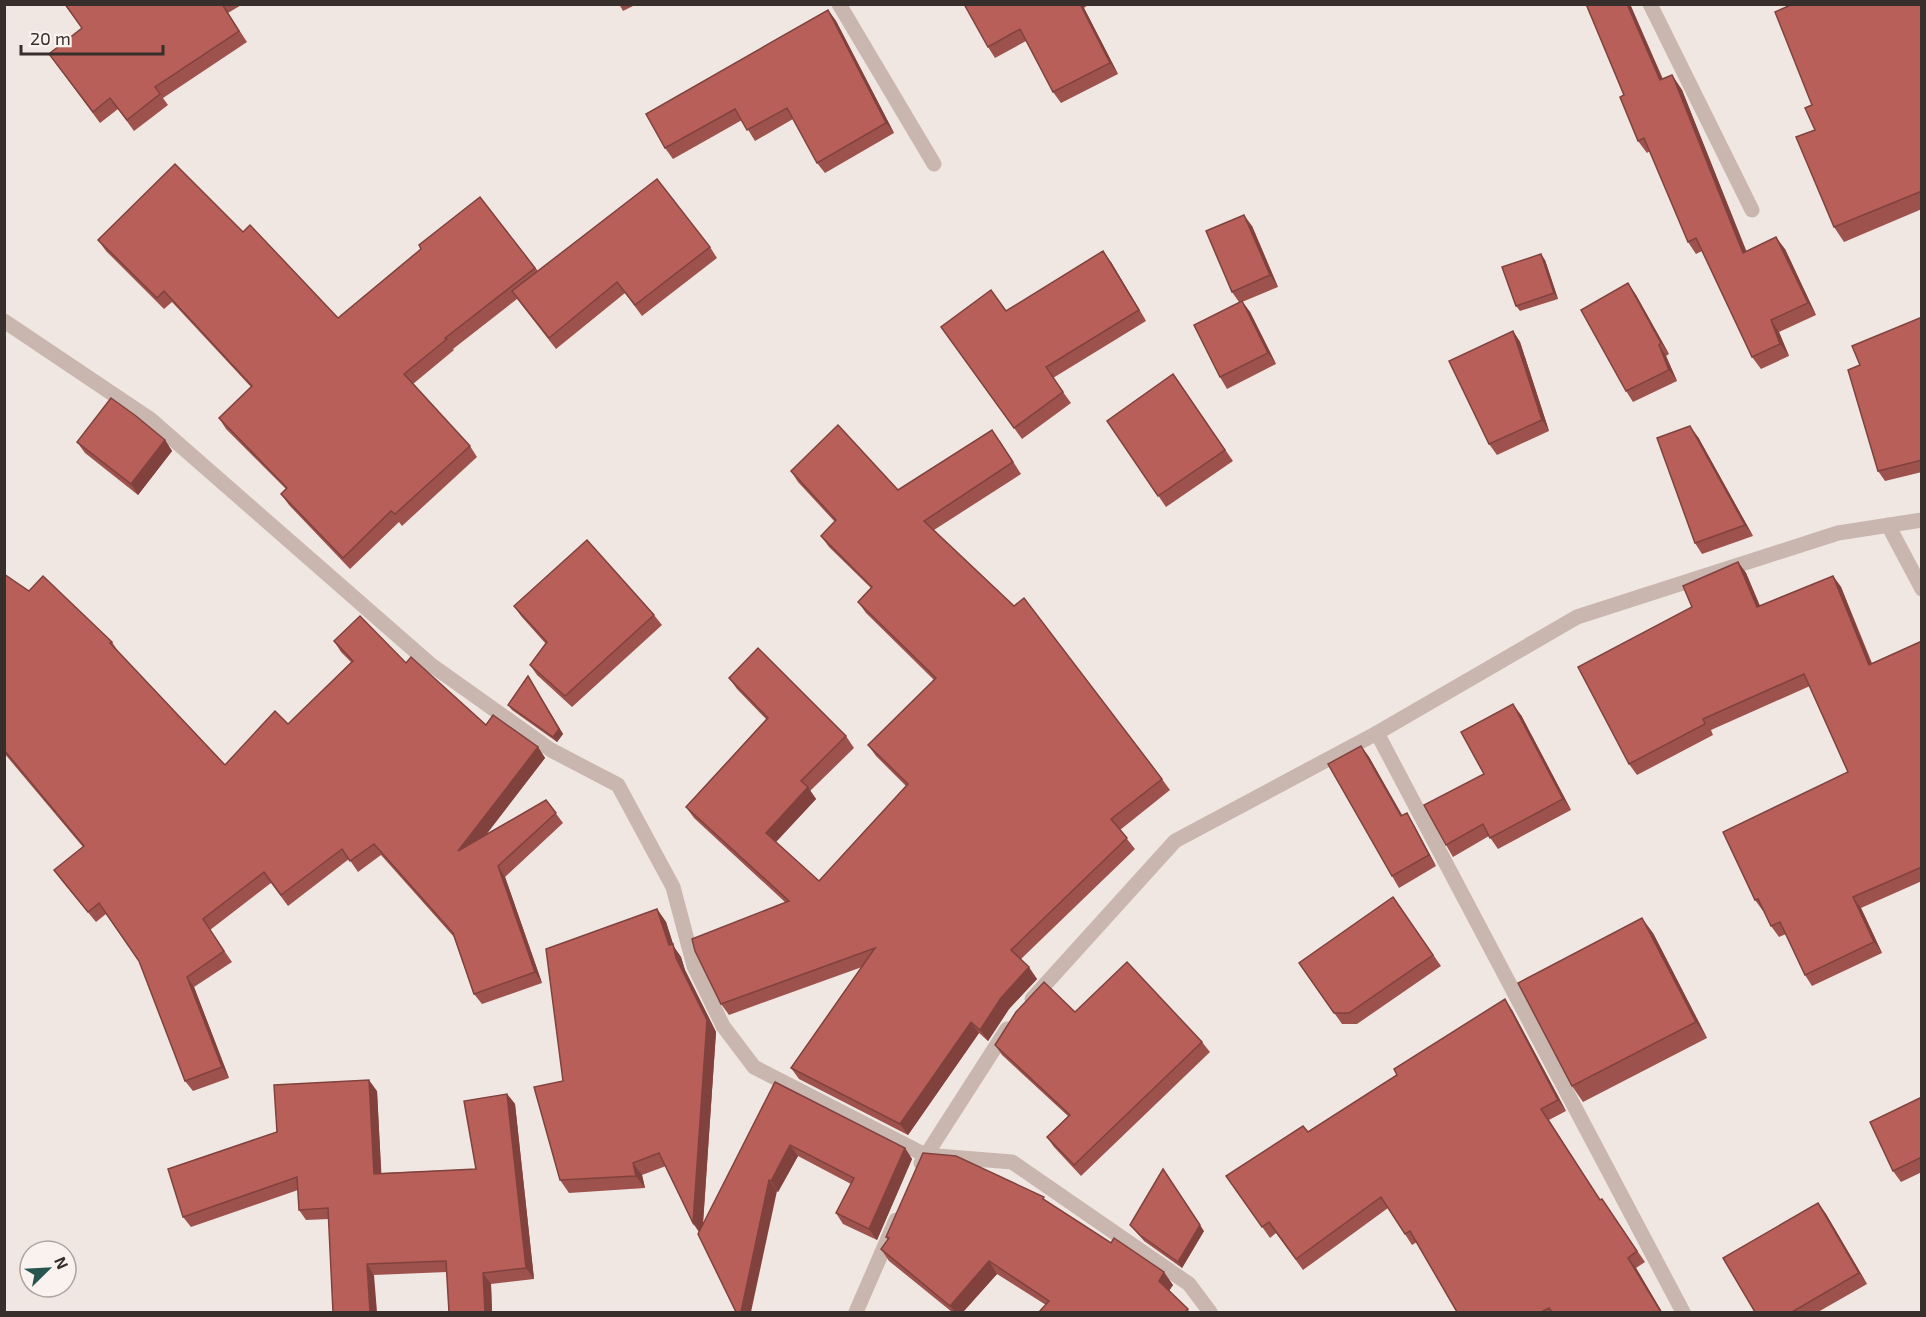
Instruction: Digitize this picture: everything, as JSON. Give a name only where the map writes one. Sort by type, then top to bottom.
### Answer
[{"type":"street","points":[[839,4],[934,164]]},
{"type":"street","points":[[1650,4],[1752,210]]},
{"type":"street","points":[[4,321],[150,419],[430,664],[551,750],[618,785],[673,886],[694,966],[723,1026],[754,1067],[925,1155],[1012,1162],[1189,1284],[1210,1312]]},
{"type":"street","points":[[916,1176],[925,1155],[1020,1012],[1175,841],[1377,733],[1577,617],[1838,532],[1922,520]]},
{"type":"street","points":[[1888,525],[1922,589]]},
{"type":"street","points":[[1377,733],[1683,1312]]},
{"type":"street","points":[[856,1312],[902,1207]]},
{"type":"building","points":[[65,4],[222,4],[239,31],[155,87],[160,94],[127,120],[110,98],[93,112],[49,54],[82,28]]},
{"type":"building","points":[[964,4],[1080,4],[1110,63],[1053,92],[1020,29],[988,47]]},
{"type":"building","points":[[1586,4],[1627,4],[1660,80],[1672,75],[1743,253],[1776,237],[1808,303],[1771,320],[1780,344],[1752,357],[1696,238],[1688,242],[1644,138],[1638,141],[1620,97],[1624,95]]},
{"type":"building","points":[[1793,4],[1922,4],[1922,191],[1834,227],[1796,137],[1815,130],[1805,108],[1812,105],[1775,12]]},
{"type":"building","points":[[828,10],[886,123],[817,163],[787,108],[747,130],[735,109],[665,148],[646,114]]},
{"type":"building","points":[[175,164],[243,232],[250,225],[338,318],[421,249],[419,245],[480,197],[535,268],[445,338],[447,339],[404,374],[470,446],[395,514],[391,511],[343,558],[281,494],[287,488],[219,418],[252,386],[164,291],[157,298],[98,240]]},
{"type":"building","points":[[657,179],[710,247],[635,305],[617,282],[549,338],[512,291]]},
{"type":"building","points":[[1244,215],[1270,275],[1232,292],[1206,231]]},
{"type":"building","points":[[1103,251],[1139,310],[1046,367],[1063,392],[1014,428],[941,327],[991,290],[1006,311]]},
{"type":"building","points":[[1541,254],[1554,293],[1516,306],[1502,267]]},
{"type":"building","points":[[1628,283],[1661,343],[1659,345],[1669,370],[1626,391],[1581,310]]},
{"type":"building","points":[[1242,301],[1268,353],[1220,377],[1194,325]]},
{"type":"building","points":[[1922,317],[1922,460],[1878,471],[1848,370],[1860,365],[1852,346]]},
{"type":"building","points":[[1513,331],[1542,420],[1489,444],[1449,361]]},
{"type":"building","points":[[1173,374],[1225,450],[1158,496],[1107,421]]},
{"type":"building","points":[[111,398],[165,440],[131,484],[77,442]]},
{"type":"building","points":[[838,425],[898,490],[992,430],[1013,462],[924,521],[1014,606],[1024,598],[1162,779],[1111,819],[1127,838],[1011,950],[1029,967],[1001,998],[980,1030],[971,1022],[900,1124],[791,1068],[875,948],[721,1004],[695,951],[692,939],[789,901],[686,807],[768,718],[729,678],[758,648],[846,736],[801,781],[808,787],[766,833],[819,881],[908,784],[868,745],[936,678],[858,602],[872,587],[821,536],[836,520],[791,471]]},
{"type":"building","points":[[1690,426],[1745,525],[1695,543],[1657,438]]},
{"type":"building","points":[[587,540],[654,615],[565,696],[530,665],[547,642],[514,606]]},
{"type":"building","points":[[1738,562],[1757,607],[1833,576],[1869,665],[1922,641],[1922,867],[1853,897],[1874,942],[1805,975],[1780,922],[1771,926],[1758,899],[1755,900],[1723,832],[1848,772],[1804,674],[1703,719],[1705,724],[1629,764],[1578,667],[1692,607],[1683,586]]},
{"type":"building","points":[[4,574],[29,591],[43,576],[112,642],[110,643],[225,765],[275,711],[288,724],[353,661],[334,641],[360,616],[406,663],[411,657],[486,725],[493,715],[538,747],[458,851],[546,800],[556,813],[498,866],[535,972],[474,994],[453,933],[374,844],[350,861],[342,849],[281,895],[264,872],[203,919],[224,951],[187,977],[222,1067],[185,1081],[139,961],[99,903],[88,912],[54,870],[84,846],[4,750]]},
{"type":"building","points":[[528,676],[559,729],[553,737],[508,705]]},
{"type":"building","points":[[1513,704],[1563,799],[1490,838],[1483,824],[1446,845],[1424,805],[1484,774],[1461,732]]},
{"type":"building","points":[[1361,746],[1401,816],[1407,813],[1429,855],[1392,876],[1328,764]]},
{"type":"building","points":[[1393,897],[1433,955],[1349,1013],[1334,1013],[1299,963]]},
{"type":"building","points":[[657,909],[669,945],[673,944],[676,958],[707,1020],[693,1223],[659,1153],[633,1163],[636,1176],[560,1180],[534,1087],[563,1081],[546,949]]},
{"type":"building","points":[[1642,918],[1696,1022],[1572,1086],[1518,983]]},
{"type":"building","points":[[1127,962],[1202,1042],[1074,1165],[1047,1137],[1070,1115],[995,1045],[1016,1012],[1044,982],[1075,1012]]},
{"type":"building","points":[[1505,999],[1558,1100],[1541,1109],[1600,1200],[1602,1199],[1637,1251],[1628,1258],[1661,1312],[1552,1312],[1549,1308],[1541,1312],[1457,1312],[1410,1231],[1405,1234],[1381,1197],[1296,1259],[1269,1222],[1262,1227],[1226,1176],[1303,1126],[1308,1132],[1397,1075],[1394,1069]]},
{"type":"building","points":[[369,1080],[374,1174],[476,1169],[464,1101],[507,1094],[526,1268],[483,1273],[485,1312],[449,1312],[446,1261],[367,1264],[370,1312],[333,1312],[328,1208],[299,1210],[297,1177],[183,1217],[168,1169],[277,1132],[274,1085]]},
{"type":"building","points":[[775,1082],[905,1148],[869,1229],[836,1213],[854,1178],[790,1145],[771,1181],[769,1180],[741,1312],[736,1312],[698,1234]]},
{"type":"building","points":[[1922,1097],[1922,1157],[1893,1171],[1870,1122]]},
{"type":"building","points":[[923,1153],[956,1156],[1044,1197],[1043,1199],[1111,1243],[1114,1238],[1164,1272],[1159,1281],[1188,1309],[1186,1312],[1039,1312],[1049,1301],[989,1261],[950,1306],[881,1249],[889,1238],[886,1237]]},
{"type":"building","points":[[1163,1169],[1200,1225],[1178,1262],[1140,1235],[1130,1225]]},
{"type":"building","points":[[1818,1203],[1859,1273],[1792,1312],[1755,1312],[1723,1258]]}]
